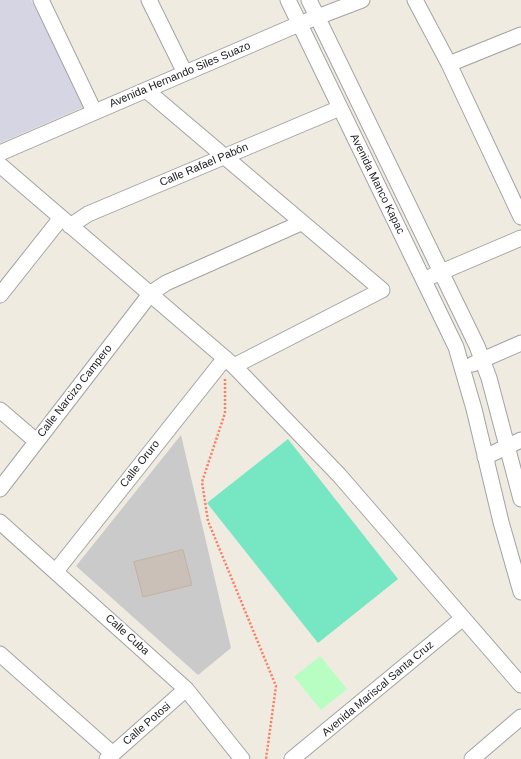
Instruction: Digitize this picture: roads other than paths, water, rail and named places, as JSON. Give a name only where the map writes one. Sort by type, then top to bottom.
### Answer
[{"type":"street","points":[[41,0],[94,111]]},
{"type":"street","points":[[150,0],[185,73]]},
{"type":"street","name":"Avenida Manco Kapac","points":[[288,0],[456,347],[464,369],[485,457],[516,554],[521,592]]},
{"type":"street","points":[[310,0],[442,272],[482,360],[489,378],[521,499]]},
{"type":"street","name":"Avenida Hernando Siles Suazo","points":[[0,153],[94,111],[299,24],[362,0]]},
{"type":"street","points":[[415,0],[449,64],[521,217]]},
{"type":"street","points":[[449,64],[521,35]]},
{"type":"street","points":[[146,90],[301,223],[382,290],[230,362]]},
{"type":"street","name":"Calle Rafael Pabón","points":[[0,295],[66,222],[340,108]]},
{"type":"street","points":[[0,165],[230,362],[339,475],[521,685]]},
{"type":"street","name":"Calle Narcizo Campero","points":[[0,489],[151,293],[166,283],[301,223]]},
{"type":"street","points":[[423,280],[521,238]]},
{"type":"street","points":[[464,369],[521,343]]},
{"type":"street","name":"Calle Oruro","points":[[56,571],[230,362]]},
{"type":"street","points":[[0,410],[36,441]]},
{"type":"street","points":[[485,457],[521,440]]},
{"type":"street","name":"Calle Cuba","points":[[0,522],[186,690],[242,759]]},
{"type":"street","name":"Avenida Mariscal Santa Cruz","points":[[292,759],[463,618]]},
{"type":"street","points":[[0,654],[110,757]]},
{"type":"street","name":"Calle Potosi","points":[[110,757],[186,690]]},
{"type":"street","points":[[472,759],[521,717]]}]
